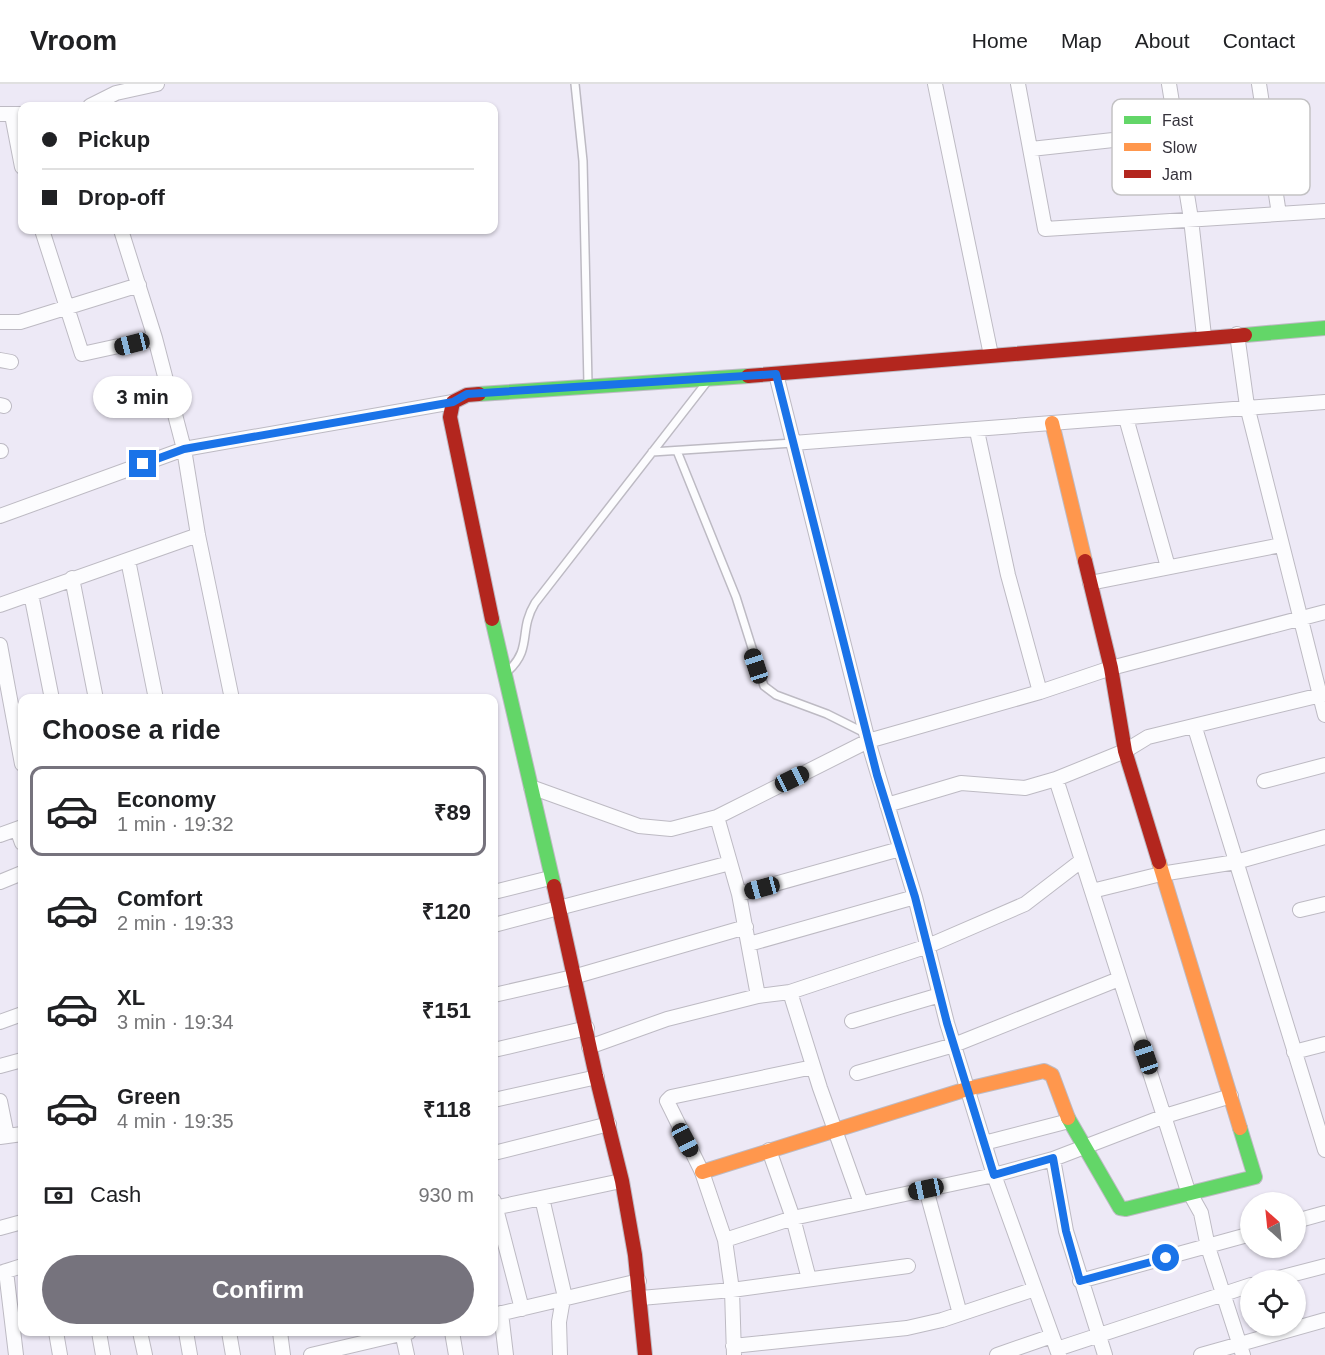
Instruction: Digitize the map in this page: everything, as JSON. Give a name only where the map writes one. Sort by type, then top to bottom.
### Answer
[{"type":"street","points":[[98,102],[116,93],[157,84]]},
{"type":"street","points":[[935,84],[991,356]]},
{"type":"street","points":[[1018,84],[1045,229],[1325,211]]},
{"type":"street","points":[[1169,84],[1171,99]]},
{"type":"street","points":[[1259,84],[1261,99]]},
{"type":"street","points":[[12,114],[18,146]]},
{"type":"street","points":[[1031,149],[1112,140]]},
{"type":"street","points":[[1187,195],[1204,336]]},
{"type":"street","points":[[1276,195],[1279,214]]},
{"type":"street","points":[[43,234],[84,355],[155,338]]},
{"type":"street","points":[[122,234],[155,338],[184,449],[198,535],[231,694]]},
{"type":"street","points":[[0,322],[16,323],[68,305],[139,285]]},
{"type":"street","points":[[0,516],[184,449],[453,402],[467,394],[776,374],[1204,336],[1325,328]]},
{"type":"street","points":[[1237,334],[1247,406],[1300,620],[1322,695],[1325,716]]},
{"type":"street","points":[[776,374],[868,737],[915,897],[954,1045],[994,1175],[1056,1347]]},
{"type":"street","points":[[453,402],[450,417],[482,577],[621,1181],[639,1281],[645,1355]]},
{"type":"street","points":[[793,443],[977,431],[1247,406],[1325,402]]},
{"type":"street","points":[[1126,418],[1168,567]]},
{"type":"street","points":[[702,1172],[968,1089],[1048,1071],[1069,1121],[1118,1206],[1122,1209],[1255,1177],[1125,751],[1111,668],[1052,423]]},
{"type":"street","points":[[977,431],[1001,547],[1040,692]]},
{"type":"street","points":[[0,605],[198,535]]},
{"type":"street","points":[[1090,583],[1281,545]]},
{"type":"street","points":[[128,560],[155,694]]},
{"type":"street","points":[[72,578],[95,694]]},
{"type":"street","points":[[31,594],[51,694]]},
{"type":"street","points":[[531,787],[620,821],[656,829],[683,827],[717,817],[868,737],[1040,692],[1111,668],[1325,612]]},
{"type":"street","points":[[0,645],[18,742]]},
{"type":"street","points":[[887,805],[962,783],[1017,789],[1056,779],[1125,751],[1148,737],[1195,728],[1322,695]]},
{"type":"street","points":[[1195,728],[1325,1150]]},
{"type":"street","points":[[1264,781],[1325,765]]},
{"type":"street","points":[[1056,779],[1189,1193],[1201,1213],[1208,1246],[1241,1349]]},
{"type":"street","points":[[717,817],[739,894],[758,996]]},
{"type":"street","points":[[0,835],[18,829]]},
{"type":"street","points":[[1092,891],[1161,874],[1236,862],[1325,837]]},
{"type":"street","points":[[739,894],[900,849]]},
{"type":"street","points":[[589,1047],[667,1019],[758,996],[790,992],[928,946],[1025,904],[1081,861]]},
{"type":"street","points":[[498,924],[730,863]]},
{"type":"street","points":[[0,882],[18,875]]},
{"type":"street","points":[[498,891],[550,878]]},
{"type":"street","points":[[749,944],[915,897]]},
{"type":"street","points":[[1300,910],[1325,904]]},
{"type":"street","points":[[498,994],[573,977],[746,927]]},
{"type":"street","points":[[857,1073],[954,1045],[1119,979]]},
{"type":"street","points":[[790,992],[813,1067],[861,1203]]},
{"type":"street","points":[[852,1022],[940,995]]},
{"type":"street","points":[[0,1022],[18,1015]]},
{"type":"street","points":[[498,1049],[587,1028]]},
{"type":"street","points":[[1294,1052],[1325,1044]]},
{"type":"street","points":[[0,1066],[18,1061]]},
{"type":"street","points":[[813,1067],[668,1098],[668,1108],[702,1172],[725,1240],[732,1290],[734,1351],[876,1333],[929,1323],[1035,1289]]},
{"type":"street","points":[[498,1099],[597,1077]]},
{"type":"street","points":[[725,1240],[793,1218],[994,1175],[1084,1148],[1165,1116],[1232,1096]]},
{"type":"street","points":[[0,1101],[4,1136]]},
{"type":"street","points":[[984,1143],[1069,1121]]},
{"type":"street","points":[[498,1152],[609,1124]]},
{"type":"street","points":[[769,1150],[793,1218],[809,1279]]},
{"type":"street","points":[[1053,1158],[1066,1231],[1105,1355]]},
{"type":"street","points":[[498,1204],[542,1198],[621,1181]]},
{"type":"street","points":[[926,1189],[960,1314]]},
{"type":"street","points":[[542,1198],[564,1298],[559,1329],[560,1355]]},
{"type":"street","points":[[1306,1218],[1325,1213]]},
{"type":"street","points":[[0,1225],[18,1223]]},
{"type":"street","points":[[1080,1281],[1240,1237]]},
{"type":"street","points":[[498,1238],[501,1262],[522,1309]]},
{"type":"street","points":[[641,1298],[732,1290],[908,1266]]},
{"type":"street","points":[[1306,1271],[1325,1266]]},
{"type":"street","points":[[16,1355],[3,1272],[18,1267]]},
{"type":"street","points":[[498,1314],[639,1281]]},
{"type":"street","points":[[997,1355],[1056,1347],[1240,1288]]},
{"type":"street","points":[[498,1319],[506,1355]]},
{"type":"street","points":[[1201,1355],[1241,1349],[1325,1320]]},
{"type":"street","points":[[57,1336],[60,1355]]},
{"type":"street","points":[[100,1336],[103,1355]]},
{"type":"street","points":[[141,1336],[145,1355]]},
{"type":"street","points":[[187,1336],[190,1355]]},
{"type":"street","points":[[230,1336],[233,1355]]},
{"type":"street","points":[[281,1336],[283,1355]]},
{"type":"street","points":[[311,1355],[389,1336]]},
{"type":"street","points":[[405,1336],[407,1355]]},
{"type":"street","points":[[453,1336],[456,1355]]},
{"type":"lane","points":[[575,84],[583,161],[588,387]]},
{"type":"lane","points":[[504,674],[522,655],[525,626],[535,603],[710,379]]},
{"type":"lane","points":[[652,452],[793,443]]},
{"type":"lane","points":[[676,451],[736,597],[764,686],[776,695],[827,714],[868,737]]},
{"type":"traffic: fast","points":[[1245,335],[1325,328]]},
{"type":"traffic: fast","points":[[479,394],[748,376]]},
{"type":"traffic: fast","points":[[492,619],[554,886]]},
{"type":"traffic: fast","points":[[1068,1118],[1120,1208],[1126,1209],[1255,1177],[1240,1128]]},
{"type":"traffic: slow","points":[[1052,423],[1085,561]]},
{"type":"traffic: slow","points":[[1159,862],[1240,1128]]},
{"type":"traffic: slow","points":[[702,1172],[967,1089],[1044,1071],[1052,1075],[1068,1118]]},
{"type":"traffic: jam","points":[[748,376],[1245,335]]},
{"type":"traffic: jam","points":[[479,394],[467,395],[453,402],[450,417],[492,619]]},
{"type":"traffic: jam","points":[[1085,561],[1111,668],[1125,751],[1159,862]]},
{"type":"traffic: jam","points":[[554,886],[622,1181],[635,1255],[645,1355]]},
{"type":"route","points":[[143,464],[184,449],[453,402],[467,394],[776,374],[877,775],[915,897],[947,1023],[994,1175],[1053,1158],[1066,1231],[1080,1281],[1166,1258]]}]
